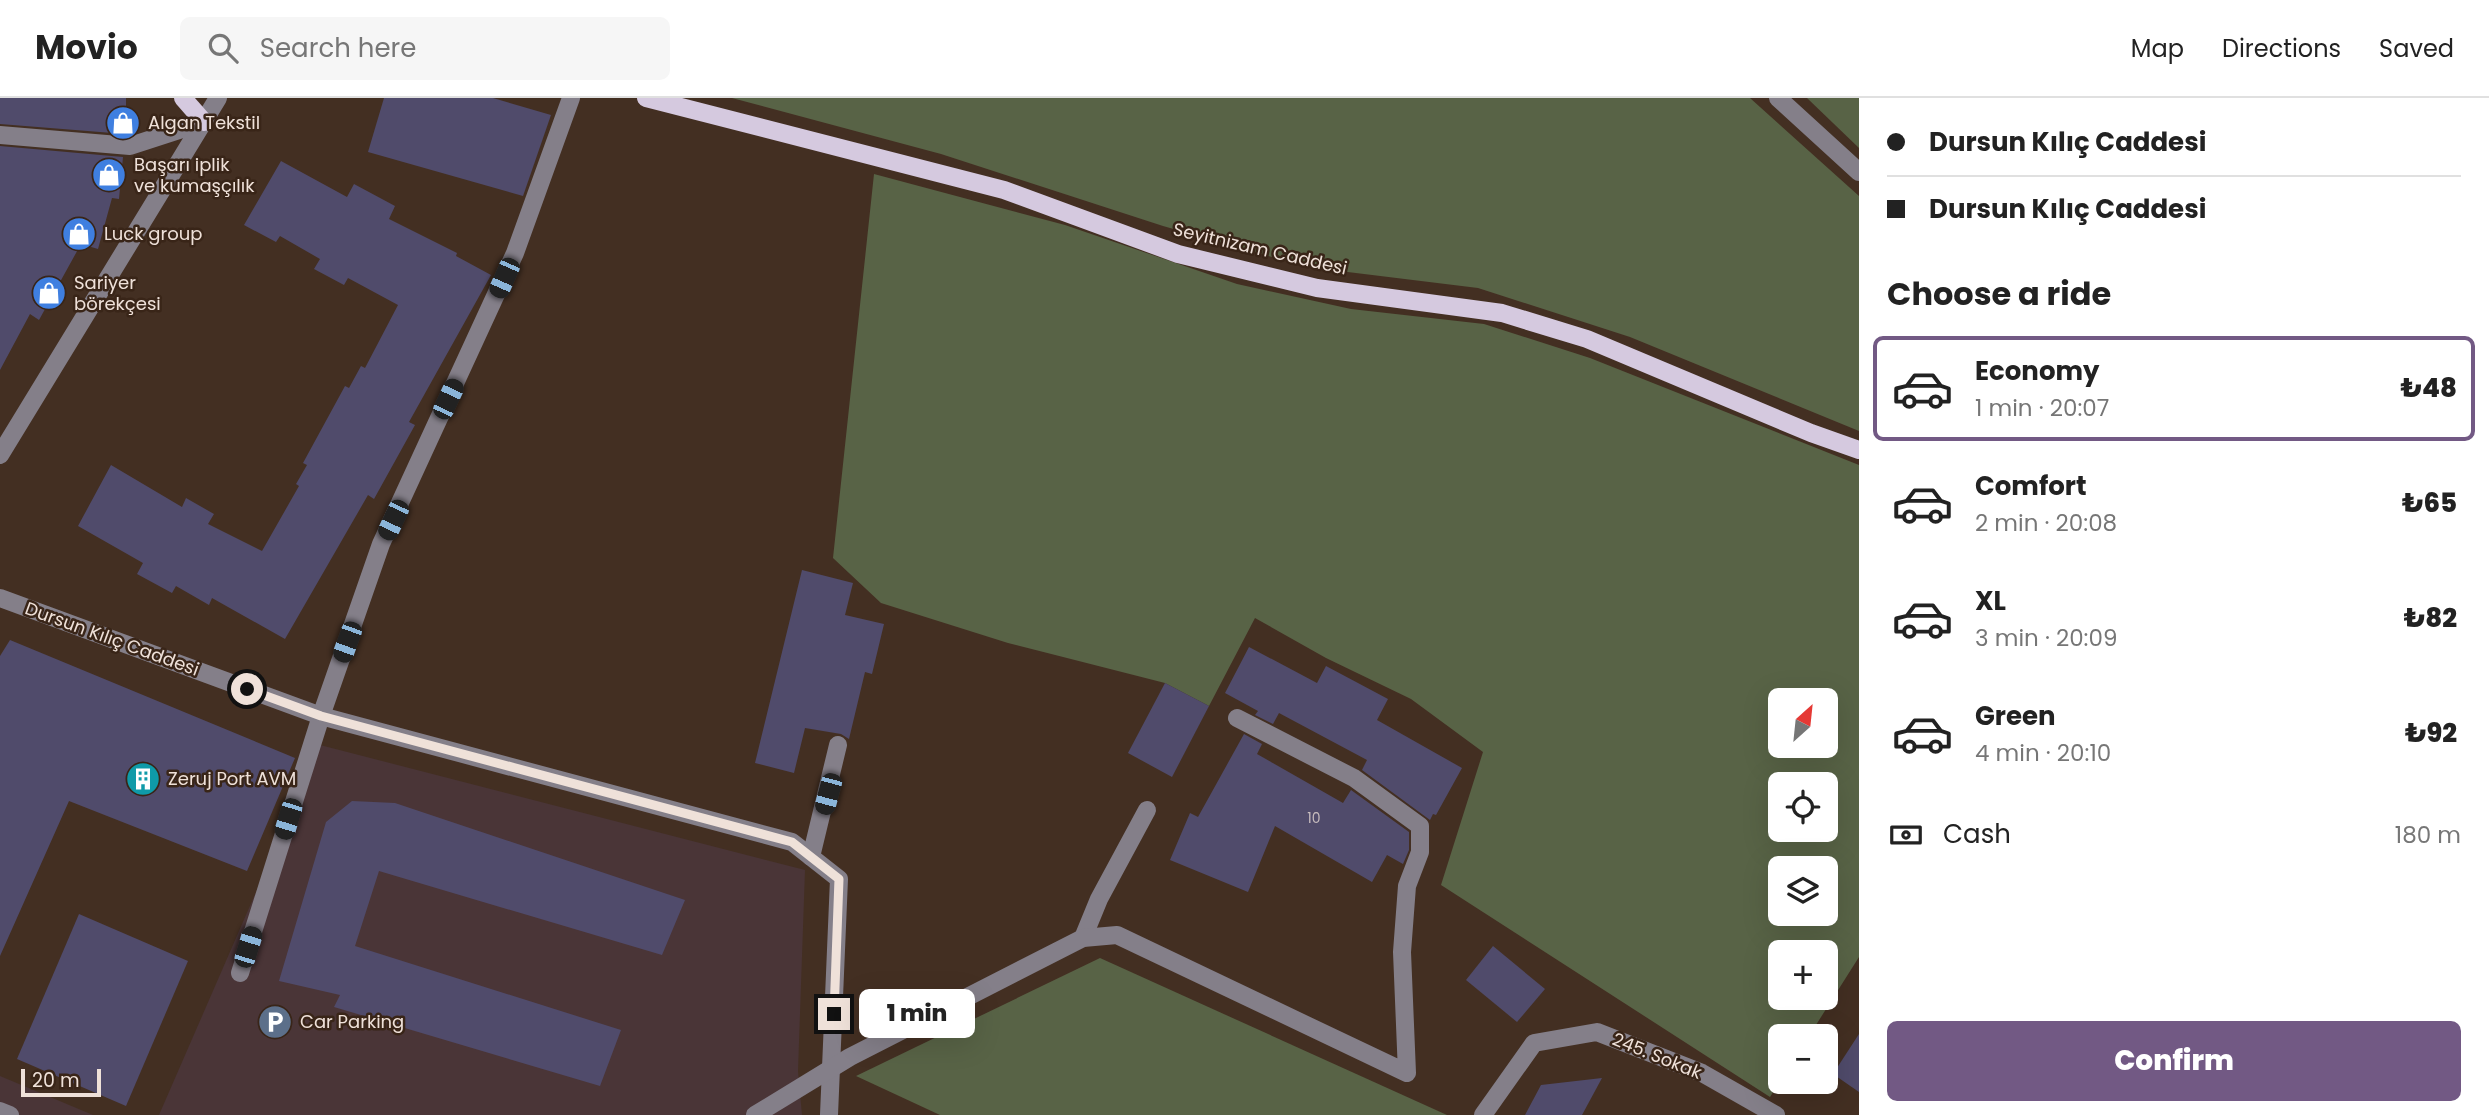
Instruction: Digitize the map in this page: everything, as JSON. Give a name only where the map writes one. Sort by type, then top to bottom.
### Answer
[{"type":"main road","points":[[183,98],[204,121]]},
{"type":"main road","name":"Seyitnizam Caddesi","points":[[646,98],[1004,190],[1178,254],[1317,288],[1502,313],[1587,340],[1811,433],[1859,450]]},
{"type":"street","points":[[0,455],[218,98]]},
{"type":"street","points":[[240,973],[321,716],[382,544],[515,253],[571,98]]},
{"type":"street","points":[[1778,98],[1859,172]]},
{"type":"street","points":[[0,135],[130,146],[204,121]]},
{"type":"street","name":"Dursun Kılıç Caddesi","points":[[0,598],[321,716],[792,842],[839,879],[832,1068]]},
{"type":"street","points":[[755,1115],[832,1068],[1083,938],[1118,935],[1407,1073],[1402,952],[1407,886],[1420,852],[1420,826],[1354,778],[1237,718]]},
{"type":"street","points":[[811,857],[838,745]]},
{"type":"street","points":[[1083,938],[1105,888],[1147,810]]},
{"type":"street","name":"245. Sokak","points":[[1483,1115],[1534,1043],[1597,1032],[1702,1073],[1776,1115]]},
{"type":"street","points":[[829,1115],[832,1068]]},
{"type":"street","points":[[0,1111],[10,1115]]},
{"type":"shaded area","points":[[320,745],[805,870],[798,1071],[802,1115],[159,1115]]},
{"type":"shaded area","points":[[0,1076],[93,1115],[0,1115]]},
{"type":"green space","points":[[732,98],[1750,98],[1859,196],[1859,431],[1630,337],[1478,288],[1307,267],[1163,226],[941,154]]},
{"type":"green space","points":[[1807,98],[1859,98],[1859,148]]},
{"type":"green space","points":[[874,174],[1065,225],[1237,284],[1351,309],[1484,324],[1590,358],[1859,465],[1859,957],[1838,990],[1838,940],[1768,940],[1768,1010],[1825,1010],[1817,1024],[1768,1024],[1770,1097],[1441,885],[1483,752],[1411,699],[1326,658],[1255,618],[1209,706],[1165,683],[1008,643],[881,603],[833,558]]},
{"type":"green space","points":[[1100,958],[1447,1115],[940,1115],[856,1076]]},
{"type":"building","points":[[0,98],[126,98],[126,106],[129,107],[125,134],[0,124]]},
{"type":"building","points":[[384,98],[493,98],[551,115],[523,196],[368,152]]},
{"type":"building","points":[[0,146],[123,157],[119,199],[112,198],[98,249],[81,244],[39,320],[30,314],[0,370]]},
{"type":"building","points":[[281,161],[347,197],[354,184],[395,206],[389,219],[457,253],[456,256],[491,275],[409,422],[415,425],[374,499],[368,495],[285,639],[212,598],[209,605],[176,586],[172,593],[137,574],[143,563],[78,526],[111,465],[182,507],[186,498],[214,514],[208,524],[262,551],[299,486],[296,484],[307,465],[303,463],[345,386],[349,388],[361,366],[365,368],[398,305],[348,278],[344,285],[314,269],[320,259],[280,236],[276,242],[244,225]]},
{"type":"building","points":[[802,570],[853,583],[845,615],[884,624],[872,674],[865,672],[849,739],[841,734],[805,728],[794,773],[755,763]]},
{"type":"building","name":"Zeruj Port AVM","points":[[10,640],[295,758],[247,871],[69,801],[0,956],[0,656]]},
{"type":"building","points":[[1249,647],[1317,683],[1326,666],[1388,699],[1377,720],[1462,768],[1436,815],[1433,814],[1430,820],[1362,770],[1367,760],[1279,713],[1273,724],[1255,715],[1258,711],[1225,693]]},
{"type":"building","points":[[1165,683],[1209,706],[1172,777],[1128,753]]},
{"type":"building","points":[[1244,734],[1262,744],[1257,754],[1343,803],[1351,790],[1409,832],[1409,850],[1403,864],[1387,855],[1372,882],[1275,826],[1248,892],[1170,860],[1190,813],[1198,817]]},
{"type":"building","points":[[352,801],[395,803],[685,900],[662,955],[379,871],[355,946],[621,1030],[600,1086],[334,1007],[340,995],[279,981],[326,822]]},
{"type":"building","points":[[79,914],[188,961],[126,1106],[17,1059]]},
{"type":"building","points":[[1493,946],[1545,989],[1517,1022],[1466,980]]},
{"type":"building","points":[[1859,1034],[1859,1092],[1838,1077],[1838,1066]]},
{"type":"building","points":[[1602,1078],[1582,1115],[1525,1115],[1541,1085]]},
{"type":"place","name":"Algan Tekstil","points":[[123,123]]},
{"type":"place","name":"Başarı iplik ve kumaşçılık","points":[[109,175]]},
{"type":"place","name":"Luck group","points":[[79,234]]},
{"type":"place","name":"Sariyer börekçesi","points":[[49,293]]},
{"type":"place","name":"Zeruj Port AVM","points":[[143,779]]},
{"type":"place","name":"Car Parking","points":[[275,1022]]},
{"type":"route","points":[[247,689],[321,716],[792,842],[839,879],[834,1014]]}]
